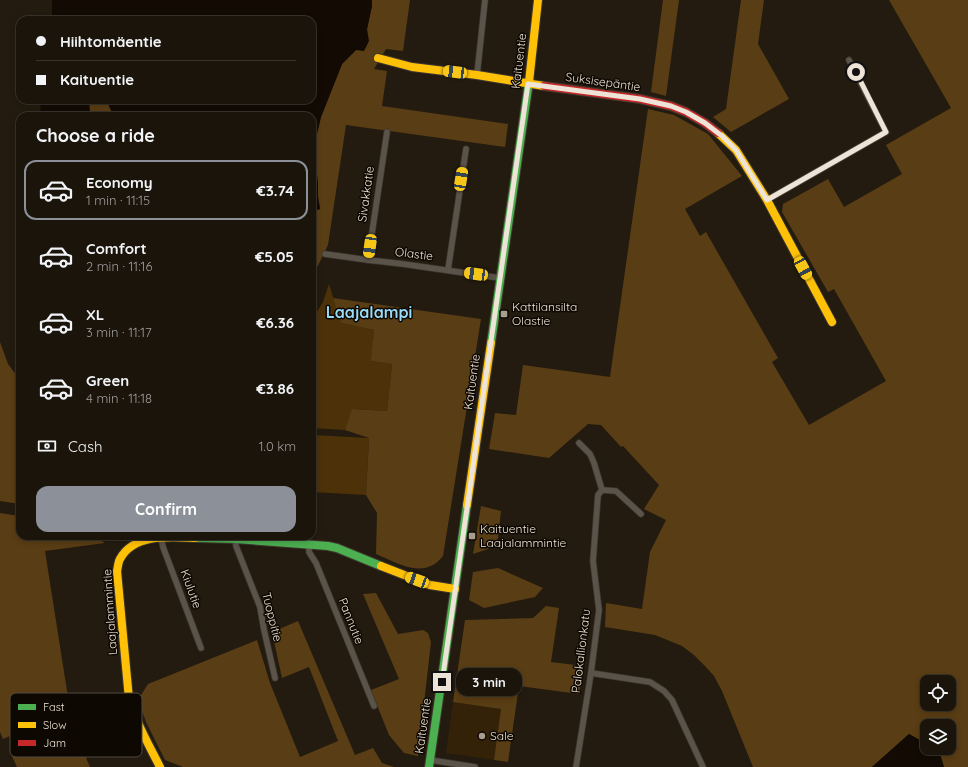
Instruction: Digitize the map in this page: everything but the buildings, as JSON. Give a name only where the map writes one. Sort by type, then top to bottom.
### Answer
[{"type":"street","points":[[477,75],[485,0]]},
{"type":"street","name":"Kaituentie","points":[[430,763],[528,84],[538,0]]},
{"type":"street","name":"Suksisepäntie","points":[[378,58],[412,67],[640,99],[671,106],[686,112],[705,123],[722,136],[736,150],[767,200],[832,322]]},
{"type":"street","points":[[767,200],[886,132],[849,60]]},
{"type":"street","name":"Sivakkatie","points":[[368,260],[387,132]]},
{"type":"street","points":[[448,270],[466,149]]},
{"type":"street","name":"Olastie","points":[[325,254],[500,278]]},
{"type":"street","points":[[579,444],[590,454],[602,490],[616,492],[641,514]]},
{"type":"street","name":"Palokallionkatu","points":[[576,767],[599,610],[593,561],[598,495],[602,490]]},
{"type":"street","name":"Laajalammintie","points":[[128,693],[117,571],[121,558],[126,552],[135,545],[149,540]]},
{"type":"street","name":"Kiulutie","points":[[162,540],[201,648]]},
{"type":"street","name":"Laajalammintie","points":[[236,540],[309,544],[337,548],[430,585],[455,589]]},
{"type":"street","name":"Tuoppitie","points":[[236,540],[236,546],[260,607],[275,678]]},
{"type":"street","name":"Pannutie","points":[[309,544],[309,552],[316,563],[374,706]]},
{"type":"street","points":[[591,672],[650,682],[664,691],[672,700],[703,767]]},
{"type":"street","name":"Laajalammintie","points":[[142,731],[160,767]]},
{"type":"street","points":[[430,763],[475,767]]},
{"type":"shaded area","points":[[52,0],[372,0],[367,29],[369,41],[364,51],[356,50],[342,64],[321,117],[316,138],[316,112],[112,112],[108,104],[316,104],[316,16],[52,16]]},
{"type":"shaded area","points":[[372,0],[410,0],[403,51],[386,49],[374,69],[387,71],[382,106],[508,124],[505,147],[346,125],[328,245],[316,270],[316,210],[320,209],[316,166],[316,138],[321,117],[342,64],[356,50],[367,29]]},
{"type":"shaded area","points":[[663,0],[679,0],[666,96],[651,92]]},
{"type":"shaded area","points":[[741,0],[764,0],[758,44],[789,99],[731,132],[713,117],[726,109]]},
{"type":"shaded area","points":[[889,0],[968,0],[968,767],[944,767],[940,755],[956,755],[956,719],[920,719],[920,740],[909,734],[872,767],[753,767],[722,691],[714,676],[694,655],[682,646],[655,635],[605,627],[606,603],[642,609],[650,552],[666,520],[644,509],[659,485],[623,446],[621,447],[601,425],[588,424],[549,458],[489,449],[495,413],[516,415],[523,365],[610,377],[648,109],[674,115],[708,134],[742,176],[685,209],[700,236],[706,232],[778,358],[772,362],[809,425],[886,381],[834,289],[828,292],[782,212],[783,204],[828,179],[844,207],[902,174],[886,145],[951,108]]},
{"type":"shaded area","points":[[40,104],[89,104],[90,112],[41,112]]},
{"type":"shaded area","points":[[89,104],[108,104],[112,112],[90,112]]},
{"type":"shaded area","points":[[316,166],[318,197],[320,209],[316,210]]},
{"type":"shaded area","points":[[329,284],[341,323],[374,330],[372,361],[392,364],[387,411],[353,409],[345,430],[316,428],[316,313],[323,302]]},
{"type":"shaded area","points":[[333,298],[481,319],[443,556],[437,562],[426,568],[411,568],[376,554],[377,513],[366,495],[369,438],[345,430],[352,409],[387,411],[392,364],[371,361],[374,330],[341,323]]},
{"type":"shaded area","points":[[0,342],[8,364],[16,375],[16,503],[0,501]]},
{"type":"shaded area","points":[[316,435],[369,438],[366,495],[316,492]]},
{"type":"shaded area","points":[[481,506],[501,511],[497,546],[473,554]]},
{"type":"shaded area","points":[[0,513],[16,515],[16,540],[100,540],[105,543],[45,551],[67,693],[10,693],[10,736],[3,739],[0,732]]},
{"type":"shaded area","points":[[498,568],[543,588],[535,597],[484,608],[469,600],[473,572]]},
{"type":"shaded area","points":[[376,593],[398,634],[423,630],[428,633],[431,642],[418,756],[404,753],[389,735],[371,690],[399,679],[363,594]]},
{"type":"shaded area","points":[[546,606],[559,608],[551,662],[583,666],[579,694],[519,686],[508,762],[494,760],[501,709],[453,702],[465,620],[533,618]]},
{"type":"shaded area","points":[[298,621],[355,755],[373,748],[382,763],[394,767],[183,767],[165,760],[142,711],[142,694],[148,684],[257,640],[270,683],[300,757],[338,741],[309,667],[282,678],[272,632]]},
{"type":"shaded area","points":[[453,702],[502,709],[494,760],[446,753]]},
{"type":"shaded area","points":[[909,734],[920,740],[920,755],[940,755],[944,767],[872,767]]},
{"type":"shaded area","points":[[12,757],[86,757],[90,767],[17,767]]},
{"type":"traffic: fast","points":[[491,343],[529,82]]},
{"type":"traffic: fast","points":[[429,767],[467,505]]},
{"type":"traffic: fast","points":[[248,540],[328,546],[337,548],[381,566]]},
{"type":"traffic: slow","points":[[529,82],[538,0]]},
{"type":"traffic: slow","points":[[378,58],[412,67],[477,75],[544,86]]},
{"type":"traffic: slow","points":[[718,133],[736,150],[767,200],[832,322]]},
{"type":"traffic: slow","points":[[467,505],[491,343]]},
{"type":"traffic: slow","points":[[128,693],[117,571],[119,560],[126,551],[134,545],[147,540]]},
{"type":"traffic: slow","points":[[381,566],[430,585],[455,589]]},
{"type":"traffic: slow","points":[[142,731],[160,767]]},
{"type":"traffic: jam","points":[[544,86],[640,99],[671,106],[686,112],[705,123],[718,133]]},
{"type":"place","name":"Kattilansilta Olastie","points":[[504,314]]},
{"type":"place","name":"Kaituentie Laajalammintie","points":[[472,536]]},
{"type":"place","name":"Sale","points":[[482,736]]},
{"type":"district","name":"Laajalampi","points":[[369,312]]},
{"type":"route","points":[[442,682],[488,353],[528,84],[640,99],[671,106],[686,112],[705,123],[722,136],[736,150],[767,200],[886,132],[856,72]]}]
